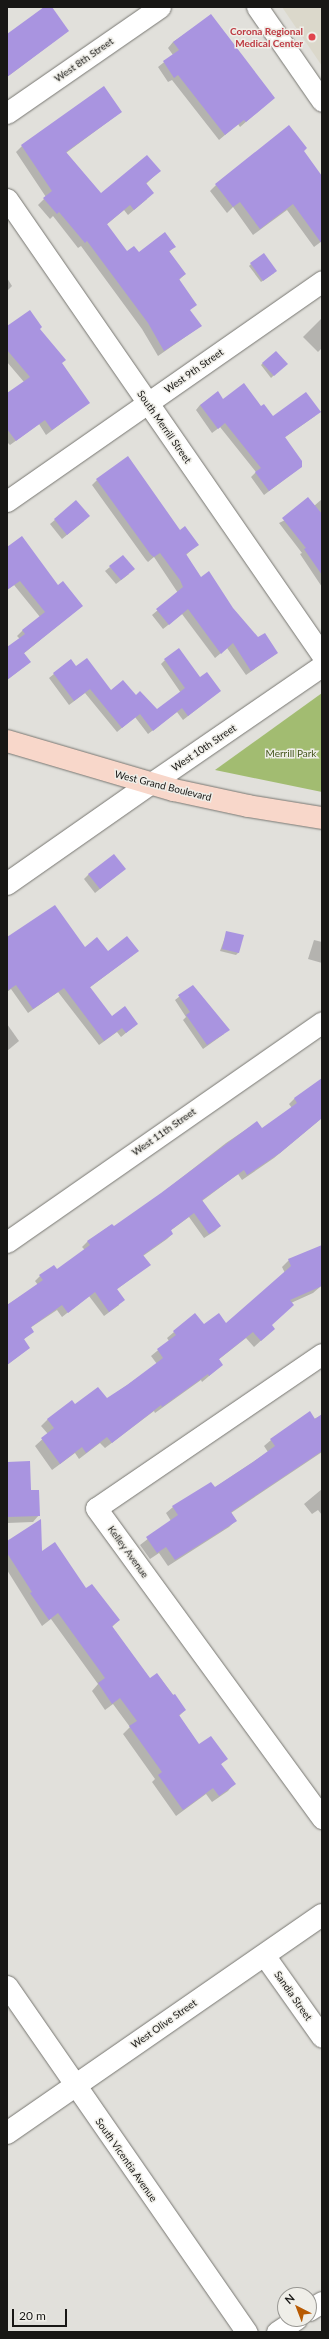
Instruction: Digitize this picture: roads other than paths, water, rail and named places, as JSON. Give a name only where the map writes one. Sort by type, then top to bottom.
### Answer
[{"type":"main road","name":"West Grand Boulevard","points":[[7,741],[150,784],[248,806],[322,818]]},
{"type":"street","name":"West 8th Street","points":[[7,113],[160,7]]},
{"type":"street","points":[[258,7],[322,101]]},
{"type":"street","name":"South Merrill Street","points":[[7,199],[322,655]]},
{"type":"street","name":"West 9th Street","points":[[7,501],[322,281]]},
{"type":"street","name":"West 10th Street","points":[[7,884],[322,666]]},
{"type":"street","name":"West 11th Street","points":[[7,1242],[322,1022]]},
{"type":"street","name":"Kelley Avenue","points":[[322,1354],[96,1508],[322,1818]]},
{"type":"street","name":"West Olive Street","points":[[7,2133],[322,1916]]},
{"type":"street","name":"Sandia Street","points":[[264,1955],[322,2037]]},
{"type":"street","name":"South Vicentia Avenue","points":[[7,1986],[74,2086],[247,2332]]},
{"type":"place","name":"Corona Regional Medical Center","points":[[312,37]]},
{"type":"park label","name":"Merrill Park","points":[[291,754]]}]
